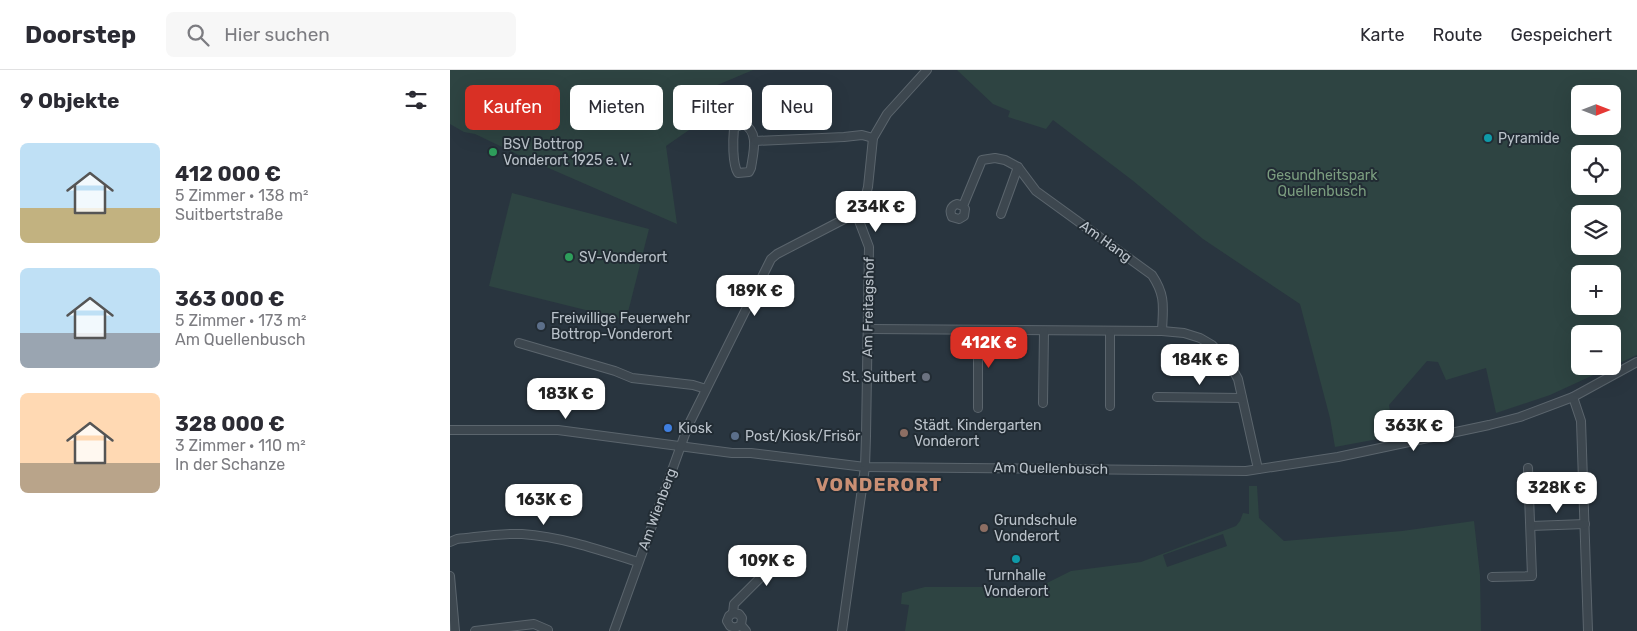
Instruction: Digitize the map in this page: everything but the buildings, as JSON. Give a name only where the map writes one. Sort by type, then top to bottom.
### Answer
[{"type":"street","points":[[856,212],[862,206],[868,187],[873,138],[887,114],[927,70]]},
{"type":"street","points":[[739,125],[746,125],[755,141],[749,172],[738,173],[735,167],[734,128],[739,125]]},
{"type":"street","points":[[755,141],[862,135],[873,138]]},
{"type":"street","points":[[963,206],[982,160],[995,158],[1005,160],[1018,167],[1001,214]]},
{"type":"street","name":"Am Hang","points":[[1018,167],[1036,191],[1152,275],[1161,287],[1163,298],[1162,331]]},
{"type":"street","name":"Am Freitagshof","points":[[842,631],[865,467],[869,247],[856,212]]},
{"type":"street","name":"Am Wienberg","points":[[614,631],[680,447],[706,389],[771,259],[856,212]]},
{"type":"street","points":[[868,329],[1162,331],[1200,338],[1212,345],[1229,363],[1238,379],[1258,469]]},
{"type":"street","points":[[978,331],[978,408]]},
{"type":"street","points":[[1043,404],[1044,331]]},
{"type":"street","points":[[1110,332],[1110,406]]},
{"type":"street","points":[[518,344],[615,371],[632,378],[693,385],[706,389]]},
{"type":"street","name":"Am Quellenbusch","points":[[450,430],[558,430],[680,447],[732,453],[751,453],[865,467],[1240,471],[1338,456],[1520,417],[1572,397],[1637,362]]},
{"type":"street","points":[[1157,397],[1242,398]]},
{"type":"street","points":[[1572,397],[1581,421],[1588,631]]},
{"type":"street","points":[[1492,577],[1532,576],[1528,468]]},
{"type":"street","points":[[1530,526],[1585,524]]},
{"type":"street","points":[[450,542],[457,539],[521,534],[560,539],[586,545],[638,562]]},
{"type":"street","points":[[734,613],[734,604],[784,554]]},
{"type":"street","points":[[450,576],[455,631]]},
{"type":"street","points":[[734,613],[741,616],[743,628],[735,628],[728,624],[729,616],[734,613]]},
{"type":"street","points":[[475,631],[534,624],[548,630]]},
{"type":"green space","points":[[450,70],[753,70],[717,85],[673,85],[673,130],[689,130],[666,146],[677,224],[475,134],[464,132],[450,124]]},
{"type":"green space","name":"Gesundheitspark Quellenbusch","points":[[957,70],[1637,70],[1637,355],[1621,362],[1621,325],[1571,325],[1571,375],[1594,375],[1550,395],[1496,413],[1486,368],[1446,380],[1438,362],[1427,361],[1389,405],[1394,436],[1335,447],[1330,418],[1300,304],[1203,239],[1132,180],[1053,120],[1046,129],[1008,117],[1010,111],[993,104]]},
{"type":"green space","name":"SV-Vonderort","points":[[512,193],[649,229],[626,320],[489,286]]},
{"type":"green space","points":[[1249,486],[1257,486],[1259,518],[1284,541],[1402,531],[1474,521],[1480,575],[1481,631],[905,631],[909,605],[901,604],[902,593],[925,587],[1039,587],[1071,571],[1141,562],[1236,526],[1243,513],[1249,514]],"holes":[[[1223,534],[1227,546],[1167,567],[1163,555]]]},
{"type":"place","name":"Pyramide","points":[[1488,138]]},
{"type":"place","name":"BSV Bottrop Vonderort 1925 e. V.","points":[[493,152]]},
{"type":"place","name":"SV-Vonderort","points":[[569,257]]},
{"type":"place","name":"Freiwillige Feuerwehr Bottrop-Vonderort","points":[[541,326]]},
{"type":"place","name":"St. Suitbert","points":[[926,377]]},
{"type":"place","name":"Kiosk","points":[[668,428]]},
{"type":"place","name":"Städt. Kindergarten Vonderort","points":[[904,433]]},
{"type":"place","name":"Post/Kiosk/Frisör","points":[[735,436]]},
{"type":"place","name":"Grundschule Vonderort","points":[[984,528]]},
{"type":"place","name":"Turnhalle Vonderort","points":[[1016,559]]},
{"type":"district","name":"VONDERORT","points":[[879,484]]}]
